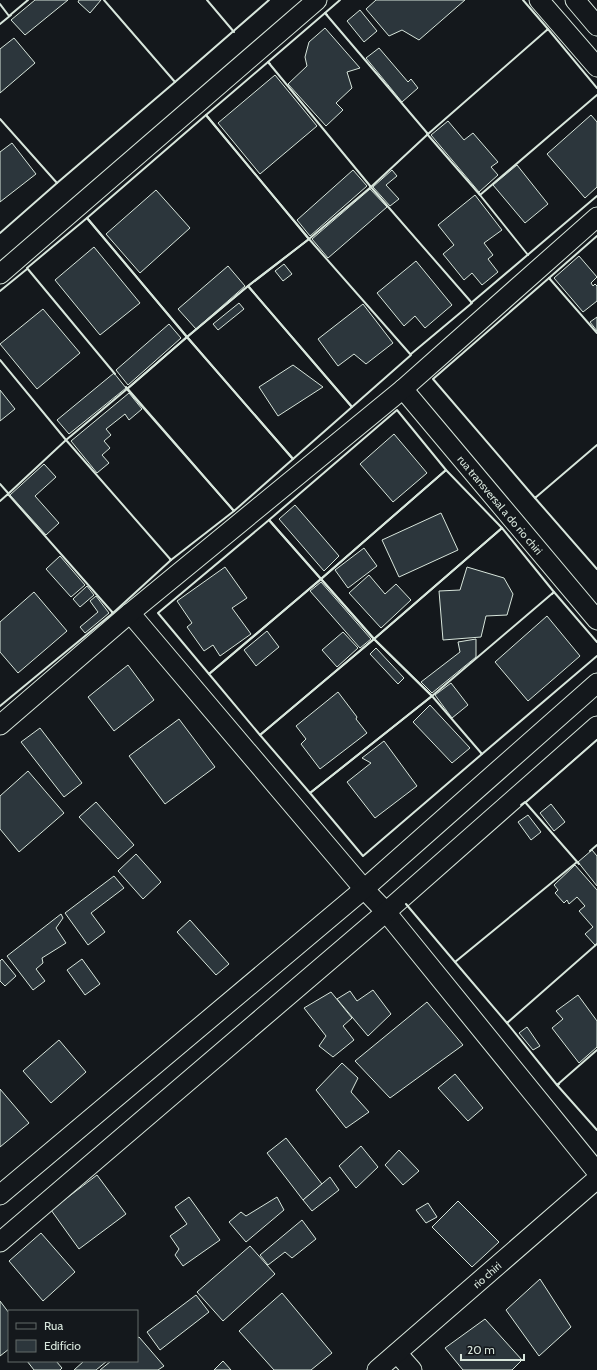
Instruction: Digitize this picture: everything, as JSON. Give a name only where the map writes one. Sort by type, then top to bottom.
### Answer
[{"type":"street","points":[[0,274],[317,0]]},
{"type":"street","points":[[539,0],[597,67]]},
{"type":"street","points":[[575,0],[597,26]]},
{"type":"street","points":[[0,725],[130,613],[403,389],[597,217]]},
{"type":"street","name":"rua transversal a do rio chiri","points":[[403,389],[597,620]]},
{"type":"street","points":[[130,613],[386,912],[597,1172]]},
{"type":"street","points":[[0,1195],[364,888],[597,683]]},
{"type":"street","points":[[0,1242],[386,912],[597,726]]},
{"type":"street","name":"rio chiri","points":[[377,1370],[597,1180]]},
{"type":"street","points":[[397,1353],[412,1370]]},
{"type":"building","points":[[35,0],[68,0],[25,35],[11,20]]},
{"type":"building","points":[[79,0],[101,0],[90,13],[78,2]]},
{"type":"building","points":[[376,0],[465,0],[419,40],[402,30],[389,36],[366,9]]},
{"type":"building","points":[[360,10],[377,31],[364,42],[347,21]]},
{"type":"building","points":[[325,28],[360,68],[347,72],[352,88],[336,103],[343,110],[326,126],[288,84],[307,66],[305,57],[309,42]]},
{"type":"building","points":[[14,38],[35,63],[0,93],[0,49]]},
{"type":"building","points":[[379,48],[408,82],[411,79],[418,88],[402,102],[366,58]]},
{"type":"building","points":[[275,75],[317,126],[260,174],[218,123]]},
{"type":"building","points":[[591,115],[597,122],[597,187],[585,198],[547,154]]},
{"type":"building","points":[[448,121],[464,140],[473,133],[498,162],[491,167],[498,175],[479,192],[431,135]]},
{"type":"building","points":[[12,143],[36,174],[0,202],[0,152]]},
{"type":"building","points":[[517,165],[548,204],[525,223],[493,185]]},
{"type":"building","points":[[353,170],[367,186],[310,236],[297,220]]},
{"type":"building","points":[[392,170],[397,176],[386,185],[399,199],[390,206],[373,187]]},
{"type":"building","points":[[370,189],[387,207],[328,258],[312,239]]},
{"type":"building","points":[[156,190],[190,228],[140,273],[106,234]]},
{"type":"building","points":[[475,195],[502,230],[484,243],[493,255],[488,259],[498,272],[482,285],[472,273],[464,280],[443,254],[454,245],[438,225]]},
{"type":"building","points":[[94,247],[140,303],[100,335],[55,280]]},
{"type":"building","points":[[579,256],[597,277],[591,283],[593,286],[595,284],[597,286],[597,301],[583,312],[554,278]]},
{"type":"building","points":[[416,261],[452,305],[425,328],[415,316],[404,326],[377,293]]},
{"type":"building","points":[[284,264],[292,274],[283,281],[275,271]]},
{"type":"building","points":[[228,266],[245,286],[196,329],[178,309]]},
{"type":"building","points":[[239,303],[244,309],[218,330],[213,324]]},
{"type":"building","points":[[363,304],[393,343],[366,364],[354,354],[338,366],[318,339]]},
{"type":"building","points":[[43,309],[80,353],[37,389],[0,344]]},
{"type":"building","points":[[597,317],[597,331],[590,322]]},
{"type":"building","points":[[169,324],[181,338],[128,385],[116,370]]},
{"type":"building","points":[[293,365],[323,387],[278,416],[259,387]]},
{"type":"building","points":[[114,373],[126,388],[69,434],[57,420]]},
{"type":"building","points":[[0,390],[15,409],[0,421]]},
{"type":"building","points":[[129,393],[142,409],[129,420],[125,414],[106,429],[111,435],[104,441],[110,448],[102,455],[109,463],[97,473],[71,441]]},
{"type":"building","points":[[394,434],[427,473],[393,502],[360,464]]},
{"type":"building","points":[[44,464],[56,477],[35,496],[59,523],[46,535],[10,495]]},
{"type":"building","points":[[295,505],[339,556],[324,571],[279,519]]},
{"type":"building","points":[[441,513],[458,550],[399,577],[382,540]]},
{"type":"building","points":[[364,548],[377,566],[348,588],[335,570]]},
{"type":"building","points":[[60,556],[85,585],[71,597],[46,569]]},
{"type":"building","points":[[225,567],[247,598],[232,608],[251,634],[220,656],[213,645],[204,651],[187,627],[192,623],[177,601]]},
{"type":"building","points":[[467,567],[504,578],[513,594],[507,615],[486,616],[481,637],[443,640],[439,591],[460,590]]},
{"type":"building","points":[[369,575],[385,594],[396,584],[411,600],[381,628],[349,593]]},
{"type":"building","points":[[321,582],[371,639],[360,648],[310,591]]},
{"type":"building","points":[[87,586],[94,595],[80,607],[73,599]]},
{"type":"building","points":[[34,592],[67,631],[18,673],[0,652],[0,622]]},
{"type":"building","points":[[96,596],[109,613],[85,633],[80,627],[98,612],[90,601]]},
{"type":"building","points":[[547,616],[580,656],[528,701],[495,662]]},
{"type":"building","points":[[267,631],[279,647],[256,666],[244,650]]},
{"type":"building","points":[[343,632],[358,648],[337,667],[322,650]]},
{"type":"building","points":[[476,639],[476,657],[432,693],[421,682],[460,652],[458,642]]},
{"type":"building","points":[[376,648],[404,678],[398,684],[370,654]]},
{"type":"building","points":[[128,665],[154,700],[114,731],[88,697]]},
{"type":"building","points":[[451,683],[468,705],[452,718],[435,695]]},
{"type":"building","points":[[338,692],[367,733],[320,769],[301,744],[306,739],[296,726]]},
{"type":"building","points":[[430,705],[470,748],[452,763],[413,722]]},
{"type":"building","points":[[179,719],[215,767],[165,804],[129,756]]},
{"type":"building","points":[[40,728],[82,783],[64,797],[21,742]]},
{"type":"building","points":[[384,741],[417,786],[375,818],[347,782],[371,763],[362,758]]},
{"type":"building","points":[[28,771],[64,813],[19,852],[0,829],[0,796]]},
{"type":"building","points":[[96,802],[134,845],[118,859],[79,817]]},
{"type":"building","points":[[551,804],[565,822],[554,831],[540,813]]},
{"type":"building","points":[[528,815],[541,832],[531,840],[518,822]]},
{"type":"building","points":[[592,850],[597,856],[597,886],[578,862]]},
{"type":"building","points":[[136,854],[161,882],[143,899],[118,871]]},
{"type":"building","points":[[575,865],[597,890],[597,944],[595,945],[585,934],[593,927],[579,911],[585,906],[577,897],[569,904],[567,900],[564,903],[555,893],[558,890],[554,885]]},
{"type":"building","points":[[114,876],[124,888],[91,913],[105,932],[88,945],[65,913]]},
{"type":"building","points":[[61,914],[63,918],[56,928],[66,943],[42,958],[43,963],[36,969],[45,981],[33,990],[7,956]]},
{"type":"building","points":[[190,920],[229,964],[216,975],[177,932]]},
{"type":"building","points":[[2,959],[16,976],[5,986],[0,981],[0,961]]},
{"type":"building","points":[[82,959],[100,984],[85,995],[67,970]]},
{"type":"building","points":[[373,990],[391,1014],[368,1036],[337,999],[350,991],[357,1001]]},
{"type":"building","points":[[331,992],[352,1018],[343,1026],[354,1040],[333,1057],[319,1046],[326,1036],[304,1008]]},
{"type":"building","points":[[578,995],[597,1021],[597,1047],[579,1063],[552,1028],[563,1019],[556,1011]]},
{"type":"building","points":[[427,1002],[463,1045],[390,1098],[355,1061]]},
{"type":"building","points":[[527,1027],[540,1046],[533,1050],[519,1033]]},
{"type":"building","points":[[59,1040],[86,1072],[51,1103],[23,1071]]},
{"type":"building","points":[[342,1063],[358,1078],[351,1092],[369,1112],[346,1128],[316,1090]]},
{"type":"building","points":[[455,1074],[483,1108],[468,1121],[438,1088]]},
{"type":"building","points":[[0,1089],[29,1123],[0,1147]]},
{"type":"building","points":[[286,1138],[322,1184],[303,1200],[267,1153]]},
{"type":"building","points":[[361,1146],[378,1167],[356,1188],[339,1166]]},
{"type":"building","points":[[399,1150],[419,1171],[403,1185],[385,1165]]},
{"type":"building","points":[[97,1175],[126,1214],[79,1249],[51,1210]]},
{"type":"building","points":[[330,1177],[339,1190],[312,1211],[303,1200]]},
{"type":"building","points":[[189,1197],[220,1240],[183,1266],[175,1255],[179,1249],[170,1236],[187,1224],[175,1207]]},
{"type":"building","points":[[277,1197],[284,1210],[246,1242],[229,1222],[241,1212],[246,1216]]},
{"type":"building","points":[[458,1201],[499,1242],[472,1267],[432,1227]]},
{"type":"building","points":[[428,1203],[437,1217],[426,1223],[416,1210]]},
{"type":"building","points":[[302,1220],[316,1239],[292,1258],[285,1252],[268,1265],[260,1255]]},
{"type":"building","points":[[41,1233],[75,1272],[43,1301],[9,1261]]},
{"type":"building","points":[[250,1246],[275,1274],[223,1321],[197,1292]]},
{"type":"building","points":[[540,1279],[571,1327],[539,1356],[506,1310]]},
{"type":"building","points":[[282,1293],[332,1353],[311,1370],[274,1370],[239,1331]]},
{"type":"building","points":[[196,1295],[209,1312],[160,1350],[147,1332]]},
{"type":"building","points":[[0,1301],[8,1312],[8,1350],[0,1356]]},
{"type":"building","points":[[485,1319],[522,1360],[512,1370],[463,1370],[445,1348]]},
{"type":"building","points":[[138,1338],[164,1366],[158,1370],[100,1370],[110,1362],[138,1362]]},
{"type":"building","points":[[223,1361],[231,1370],[214,1370]]},
{"type":"building","points":[[28,1362],[57,1362],[62,1368],[60,1370],[34,1370]]},
{"type":"building","points":[[83,1362],[106,1362],[96,1370],[74,1370]]},
{"type":"wall","points":[[0,4],[9,16],[28,0]]},
{"type":"wall","points":[[0,119],[57,183],[175,82],[104,0]]},
{"type":"wall","points":[[207,0],[234,32]]},
{"type":"wall","points":[[175,82],[269,0]]},
{"type":"wall","points":[[327,15],[325,13],[340,0]]},
{"type":"wall","points":[[523,0],[548,29],[547,30]]},
{"type":"wall","points":[[270,64],[268,62],[325,13],[428,134],[371,187]]},
{"type":"wall","points":[[0,24],[11,15]]},
{"type":"wall","points":[[428,134],[548,29],[597,88]]},
{"type":"wall","points":[[309,239],[248,286],[352,407],[411,355],[309,239],[206,115],[268,62],[371,187],[309,239]]},
{"type":"wall","points":[[479,193],[480,195],[597,95]]},
{"type":"wall","points":[[206,115],[309,239],[248,286],[187,337],[87,218],[206,115]]},
{"type":"wall","points":[[427,134],[480,195],[528,255]]},
{"type":"wall","points":[[0,233],[57,183]]},
{"type":"wall","points":[[370,186],[472,303],[411,354]]},
{"type":"wall","points":[[471,303],[597,196]]},
{"type":"wall","points":[[115,374],[27,268],[87,218],[187,337],[127,389]]},
{"type":"wall","points":[[550,279],[549,278],[597,236]]},
{"type":"wall","points":[[0,291],[27,269]]},
{"type":"wall","points":[[597,333],[549,278],[433,379],[535,498],[597,445]]},
{"type":"wall","points":[[248,286],[352,407],[293,459],[187,337],[248,286]]},
{"type":"wall","points":[[187,337],[293,459],[234,511],[127,389],[187,337]]},
{"type":"wall","points":[[0,360],[66,440]]},
{"type":"wall","points":[[126,387],[234,511],[171,560],[66,440],[127,389]]},
{"type":"wall","points":[[397,410],[446,470],[321,579],[269,520],[397,410]]},
{"type":"wall","points":[[66,440],[8,494],[113,613],[171,560],[170,559]]},
{"type":"wall","points":[[446,470],[502,528],[374,639],[321,579],[446,470]]},
{"type":"wall","points":[[0,484],[8,493]]},
{"type":"wall","points":[[0,501],[8,495]]},
{"type":"wall","points":[[536,497],[535,498],[597,569]]},
{"type":"wall","points":[[269,520],[321,579],[209,674],[158,613],[269,520]]},
{"type":"wall","points":[[502,528],[554,592],[432,696],[374,639],[502,528]]},
{"type":"wall","points":[[321,579],[374,639],[260,735],[209,674],[321,579]]},
{"type":"wall","points":[[552,594],[554,592],[597,642]]},
{"type":"wall","points":[[0,706],[113,613],[112,612]]},
{"type":"wall","points":[[374,639],[432,696],[310,793],[260,735],[374,639]]},
{"type":"wall","points":[[481,753],[482,754],[597,656]]},
{"type":"wall","points":[[432,696],[482,754],[363,856],[310,793],[432,696]]},
{"type":"wall","points":[[526,802],[597,740]]},
{"type":"wall","points":[[521,805],[525,802],[579,864]]},
{"type":"wall","points":[[590,851],[597,845]]},
{"type":"wall","points":[[406,904],[455,962],[577,862]]},
{"type":"wall","points":[[455,962],[507,1023],[597,944]]},
{"type":"wall","points":[[508,1022],[507,1023],[557,1085],[597,1050]]},
{"type":"wall","points":[[559,1084],[557,1085],[597,1130]]}]
